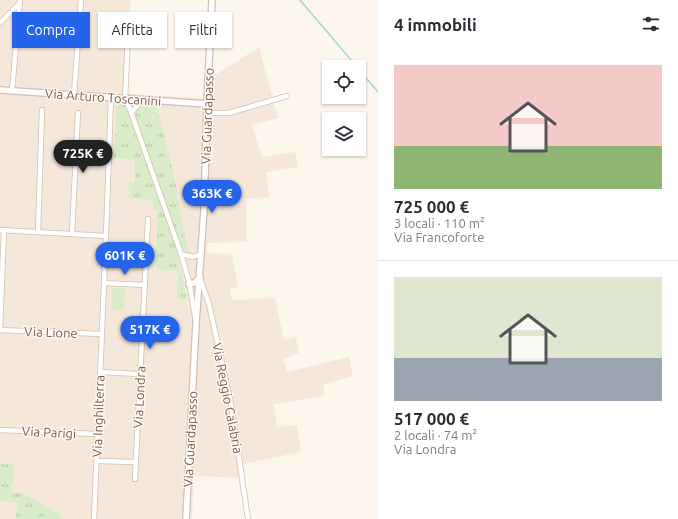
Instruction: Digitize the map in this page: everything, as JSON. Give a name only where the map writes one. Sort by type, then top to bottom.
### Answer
[{"type":"street","points":[[74,95],[81,0]]},
{"type":"street","name":"Via Guardapasso","points":[[186,519],[205,179],[206,113],[212,0]]},
{"type":"street","points":[[0,23],[20,2]]},
{"type":"street","points":[[12,91],[20,2]]},
{"type":"street","points":[[127,48],[125,99],[181,254],[189,284],[196,323]]},
{"type":"street","name":"Via Arturo Toscanini","points":[[0,90],[207,104]]},
{"type":"street","points":[[206,113],[229,113],[287,96]]},
{"type":"street","name":"Via Inghilterra","points":[[94,519],[111,98]]},
{"type":"street","points":[[131,113],[136,105],[142,100]]},
{"type":"street","points":[[38,232],[42,110]]},
{"type":"street","points":[[72,234],[78,113]]},
{"type":"street","name":"Via Londra","points":[[135,479],[148,219]]},
{"type":"street","points":[[0,330],[2,230],[106,236]]},
{"type":"street","points":[[181,254],[193,257],[201,254]]},
{"type":"street","points":[[189,284],[194,283],[200,278]]},
{"type":"street","name":"Via Reggio Calabria","points":[[200,278],[209,304],[231,404],[248,519]]},
{"type":"street","points":[[104,283],[145,285]]},
{"type":"street","name":"Via Lione","points":[[0,330],[102,334]]},
{"type":"street","points":[[100,372],[140,374]]},
{"type":"street","name":"Via Parigi","points":[[0,430],[98,434]]},
{"type":"street","points":[[97,461],[136,462]]},
{"type":"shaded area","points":[[0,0],[131,0],[130,12],[98,12],[98,48],[129,48],[127,94],[203,98],[204,82],[259,47],[278,118],[252,125],[262,157],[295,152],[298,167],[266,172],[269,197],[246,199],[247,242],[207,243],[207,253],[232,254],[238,287],[230,288],[232,300],[275,298],[284,340],[296,337],[299,353],[283,359],[287,372],[349,357],[353,376],[323,384],[325,395],[274,405],[277,427],[297,425],[301,452],[243,464],[245,478],[194,476],[192,519],[0,519]]},
{"type":"green space","points":[[117,102],[157,103],[157,112],[172,165],[187,244],[190,253],[196,253],[191,254],[186,253],[178,257],[187,300],[177,299],[178,273],[157,268],[155,262],[158,212],[153,209],[153,200],[127,198],[127,195],[131,194],[131,191],[128,191],[129,182],[135,183],[135,160],[114,158]]},
{"type":"green space","points":[[112,288],[125,289],[124,310],[111,310]]},
{"type":"green space","points":[[0,464],[14,465],[13,484],[11,485],[12,492],[24,494],[60,514],[61,519],[16,519],[17,502],[0,501]]},
{"type":"waterway","points":[[300,0],[351,60]]},
{"type":"waterway","points":[[366,78],[378,92]]}]
